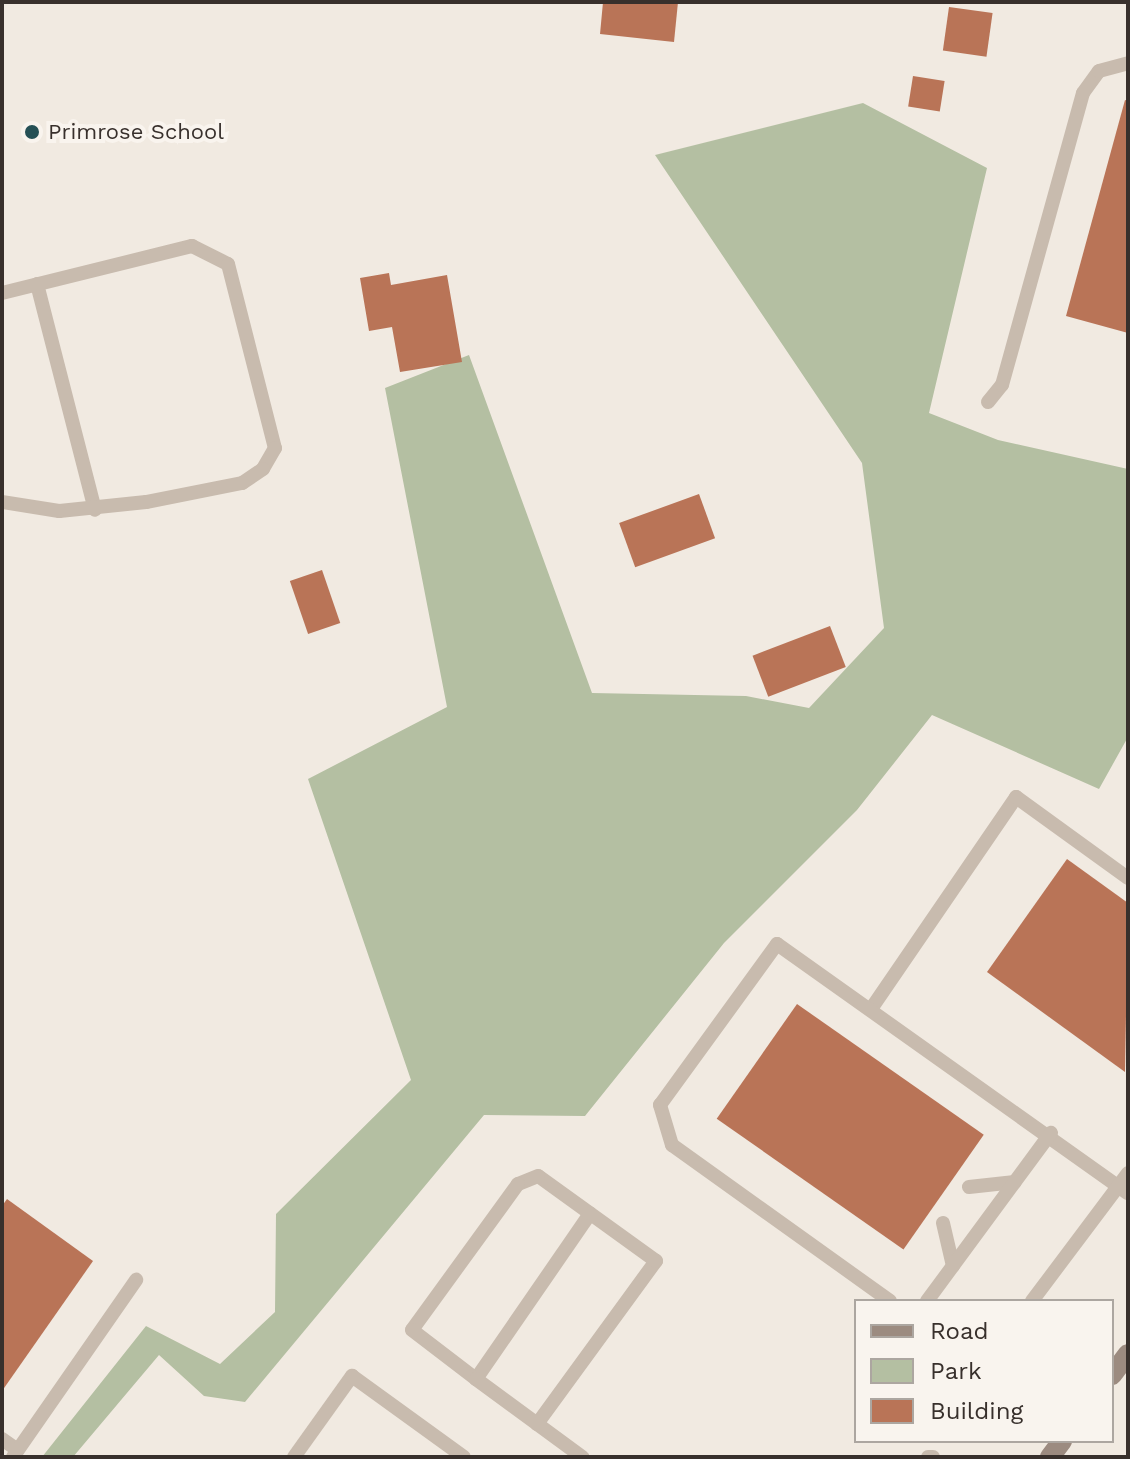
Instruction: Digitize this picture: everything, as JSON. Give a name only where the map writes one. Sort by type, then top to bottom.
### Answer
[{"type":"street","points":[[1114,1372],[1128,1354]]},
{"type":"lane","points":[[988,402],[1002,385],[1083,93],[1099,71],[1128,63]]},
{"type":"lane","points":[[2,293],[192,246],[228,264],[275,448],[263,469],[242,483],[95,510],[2,502]]},
{"type":"lane","points":[[37,284],[95,510]]},
{"type":"lane","points":[[871,1009],[1016,797],[1128,878]]},
{"type":"lane","points":[[887,1299],[672,1145],[660,1105],[777,944],[1051,1133],[1123,1190]]},
{"type":"lane","points":[[928,1299],[1051,1133]]},
{"type":"lane","points":[[1034,1299],[1123,1190],[1128,1173]]},
{"type":"lane","points":[[537,1424],[656,1261],[538,1176],[518,1184],[412,1330],[476,1379],[537,1424],[582,1457]]},
{"type":"lane","points":[[969,1187],[1015,1182]]},
{"type":"lane","points":[[476,1379],[590,1214]]},
{"type":"lane","points":[[943,1223],[953,1266]]},
{"type":"lane","points":[[2,1439],[16,1454],[136,1280]]},
{"type":"lane","points":[[294,1457],[352,1376],[464,1457]]},
{"type":"green space","points":[[863,103],[987,168],[929,413],[998,440],[1128,469],[1128,737],[1099,789],[932,715],[857,810],[724,943],[585,1116],[484,1115],[245,1402],[204,1396],[159,1355],[73,1457],[42,1457],[146,1326],[220,1364],[275,1312],[276,1214],[411,1080],[308,779],[447,707],[385,388],[469,355],[592,693],[746,696],[809,708],[884,628],[862,463],[655,155]]},
{"type":"building","points":[[603,2],[678,2],[674,42],[600,34]]},
{"type":"building","points":[[949,7],[993,13],[986,57],[943,51]]},
{"type":"building","points":[[913,76],[945,81],[940,112],[908,107]]},
{"type":"building","points":[[1125,100],[1128,101],[1128,333],[1066,316]]},
{"type":"building","points":[[389,273],[391,285],[447,275],[462,362],[400,372],[392,327],[369,331],[360,278]]},
{"type":"building","points":[[699,494],[715,538],[635,567],[619,523]]},
{"type":"building","points":[[322,570],[340,623],[308,634],[290,581]]},
{"type":"building","points":[[830,626],[846,667],[768,697],[753,656]]},
{"type":"building","points":[[1067,859],[1128,903],[1125,1072],[987,972]]},
{"type":"building","points":[[797,1004],[984,1135],[903,1249],[717,1119]]},
{"type":"building","points":[[7,1199],[93,1261],[2,1391],[2,1206]]},
{"type":"place","name":"Primrose School","points":[[32,132]]}]
